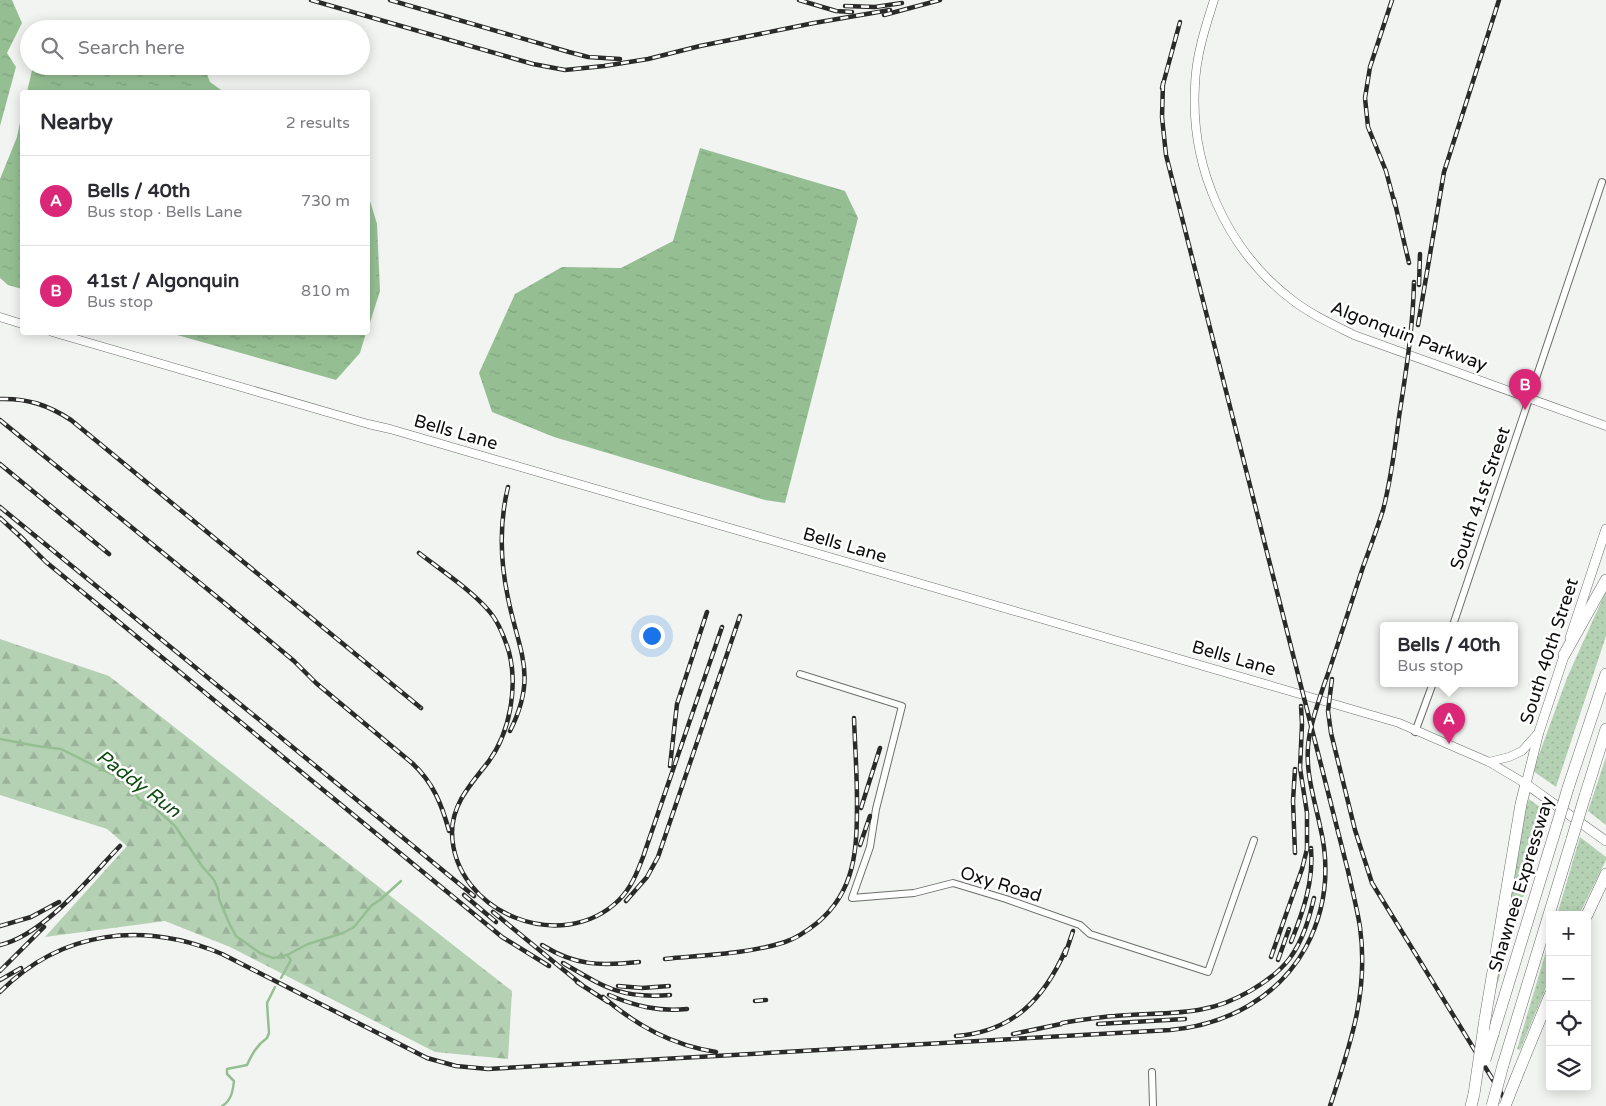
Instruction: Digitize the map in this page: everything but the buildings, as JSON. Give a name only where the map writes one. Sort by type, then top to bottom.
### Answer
[{"type":"highway","points":[[1564,655],[1606,580]]},
{"type":"highway","name":"Shawnee Expressway","points":[[1470,1106],[1568,788],[1606,674]]},
{"type":"highway","name":"Shawnee Expressway","points":[[1492,1106],[1606,729]]},
{"type":"highway","points":[[1474,1094],[1485,1018],[1526,784]]},
{"type":"highway","points":[[1589,911],[1605,880]]},
{"type":"highway","points":[[1505,1106],[1548,1001]]},
{"type":"main road","name":"South 40th Street","points":[[1526,784],[1539,732],[1606,529]]},
{"type":"main road","name":"Bells Lane","points":[[1526,784],[1606,841]]},
{"type":"street","name":"Algonquin Parkway","points":[[1214,0],[1200,47],[1195,83],[1199,152],[1215,202],[1240,246],[1272,282],[1291,298],[1330,323],[1354,334],[1606,426]]},
{"type":"street","name":"South 41st Street","points":[[1454,622],[1602,182]]},
{"type":"street","points":[[0,317],[20,323]]},
{"type":"street","name":"Bells Lane","points":[[62,335],[1399,723],[1415,732],[1489,762],[1526,784]]},
{"type":"street","name":"Oxy Road","points":[[800,674],[902,706],[876,809],[870,847],[852,898],[914,893],[953,883],[1080,926],[1090,934],[1208,972],[1254,840]]},
{"type":"street","points":[[1415,732],[1432,687]]},
{"type":"street","points":[[1489,762],[1509,757],[1522,751],[1539,732]]},
{"type":"street","points":[[1152,1072],[1153,1106]]},
{"type":"green space","points":[[1606,591],[1606,636],[1556,787],[1533,771],[1567,678]]},
{"type":"green space","points":[[0,639],[109,676],[512,991],[508,1059],[435,1052],[230,947],[165,921],[45,937],[127,846],[107,829],[0,795]]},
{"type":"green space","points":[[1606,757],[1606,825],[1588,811]]},
{"type":"green space","points":[[1529,799],[1548,813],[1493,999],[1523,817]]},
{"type":"green space","points":[[1580,837],[1606,857],[1606,860],[1581,911],[1558,911]]},
{"type":"green space","points":[[1546,951],[1546,988],[1520,1050],[1517,1049]]},
{"type":"water","points":[[0,0],[12,0],[21,20],[20,27],[7,53],[16,67],[0,126]]},
{"type":"water","points":[[31,75],[207,75],[210,82],[221,90],[27,90]]},
{"type":"water","points":[[20,123],[20,288],[8,285],[0,278],[0,179],[17,137]]},
{"type":"water","points":[[700,148],[845,191],[858,218],[785,503],[765,500],[554,437],[492,412],[479,373],[515,294],[562,267],[621,268],[673,241]]},
{"type":"water","points":[[370,201],[377,224],[380,291],[370,323]]},
{"type":"water","points":[[177,335],[365,335],[360,353],[336,380]]},
{"type":"waterway","name":"Paddy Run","points":[[0,739],[61,749],[115,776],[131,788],[139,799],[155,808],[175,826],[202,866],[214,880],[218,889],[219,899],[236,936],[260,953],[273,958],[287,955],[291,960],[281,978]]},
{"type":"waterway","points":[[287,955],[308,944],[343,933],[354,927],[372,905],[401,881]]},
{"type":"waterway","name":"Paddy Run","points":[[222,1106],[229,1099],[234,1085],[234,1081],[227,1074],[227,1069],[247,1065],[255,1050],[267,1038],[269,1033],[267,1003],[275,987]]},
{"type":"railway","points":[[311,0],[533,64],[565,70],[648,59],[700,46],[890,10]]},
{"type":"railway","points":[[390,0],[588,57],[620,59]]},
{"type":"railway","points":[[799,0],[836,11],[852,12]]},
{"type":"railway","points":[[884,15],[940,0]]},
{"type":"railway","points":[[1392,0],[1370,67],[1365,98],[1368,127],[1386,171],[1395,205]]},
{"type":"railway","points":[[1418,325],[1444,172],[1499,0]]},
{"type":"railway","points":[[845,6],[875,7],[902,3]]},
{"type":"railway","points":[[1162,88],[1180,22]]},
{"type":"railway","points":[[1163,83],[1162,117],[1166,155],[1348,871],[1360,927],[1362,951],[1360,997],[1351,1040],[1330,1106]]},
{"type":"railway","points":[[1394,199],[1409,263]]},
{"type":"railway","points":[[1419,285],[1420,254]]},
{"type":"railway","points":[[0,992],[24,971],[50,955],[77,944],[105,937],[133,935],[163,937],[222,954],[427,1058],[456,1066],[488,1069],[1170,1030],[1211,1022],[1248,1006],[1281,981],[1294,965],[1313,933],[1322,903],[1325,857],[1309,772],[1309,738],[1318,703],[1386,499],[1409,350],[1414,282]]},
{"type":"railway","points":[[0,399],[37,403],[71,420],[421,708]]},
{"type":"railway","points":[[0,420],[222,601],[412,763],[426,778],[436,794],[449,831]]},
{"type":"railway","points":[[0,464],[109,554]]},
{"type":"railway","points":[[508,487],[503,515],[502,556],[505,584],[521,649],[525,679],[523,694],[510,731]]},
{"type":"railway","points":[[0,507],[474,896]]},
{"type":"railway","points":[[0,518],[24,540]]},
{"type":"railway","points":[[20,536],[46,562],[502,937],[549,966]]},
{"type":"railway","points":[[419,553],[465,588],[489,611],[503,636],[512,666],[513,680],[510,709],[502,737],[489,761],[464,794],[455,812],[452,833],[457,861],[471,885],[491,904],[515,918],[542,925],[569,924],[596,916],[619,900],[630,885],[643,857],[722,627]]},
{"type":"railway","points":[[670,766],[677,704],[707,612]]},
{"type":"railway","points":[[626,901],[647,877],[658,857],[740,616]]},
{"type":"railway","points":[[1332,679],[1328,711],[1331,733],[1355,830],[1372,883],[1509,1106]]},
{"type":"railway","points":[[1271,957],[1302,869],[1307,849],[1307,813],[1300,768],[1301,706]]},
{"type":"railway","points":[[665,959],[741,952],[785,942],[806,931],[830,910],[840,897],[847,883],[855,852],[857,802],[854,718]]},
{"type":"railway","points":[[861,808],[880,748]]},
{"type":"railway","points":[[1295,769],[1293,801],[1295,853]]},
{"type":"railway","points":[[860,845],[870,816]]},
{"type":"railway","points":[[0,945],[17,939],[33,930],[49,917],[120,846]]},
{"type":"railway","points":[[1291,942],[1309,884],[1311,848]]},
{"type":"railway","points":[[464,895],[496,922]]},
{"type":"railway","points":[[1013,1034],[1062,1023],[1096,1018],[1192,1011],[1239,997],[1273,975],[1290,958],[1299,944],[1314,898]]},
{"type":"railway","points":[[0,926],[31,917],[59,902]]},
{"type":"railway","points":[[493,912],[582,985]]},
{"type":"railway","points":[[0,971],[44,927]]},
{"type":"railway","points":[[1278,960],[1289,929]]},
{"type":"railway","points":[[1065,955],[1073,931]]},
{"type":"railway","points":[[542,945],[577,961],[600,964],[639,962]]},
{"type":"railway","points":[[956,1036],[994,1028],[1024,1010],[1048,983],[1066,949]]},
{"type":"railway","points":[[563,963],[590,979],[614,990],[638,995],[670,995]]},
{"type":"railway","points":[[0,980],[21,968]]},
{"type":"railway","points":[[577,982],[608,1002]]},
{"type":"railway","points":[[618,986],[642,988],[669,986]]},
{"type":"railway","points":[[609,995],[647,1007],[667,1010],[687,1009]]},
{"type":"railway","points":[[603,997],[629,1017],[656,1033],[685,1045],[716,1052]]},
{"type":"railway","points":[[755,1001],[766,1000]]},
{"type":"railway","points":[[1098,1024],[1185,1019]]},
{"type":"place","name":"41st / Algonquin","points":[[1525,410]]},
{"type":"place","name":"Bells / 40th","points":[[1449,744]]}]
